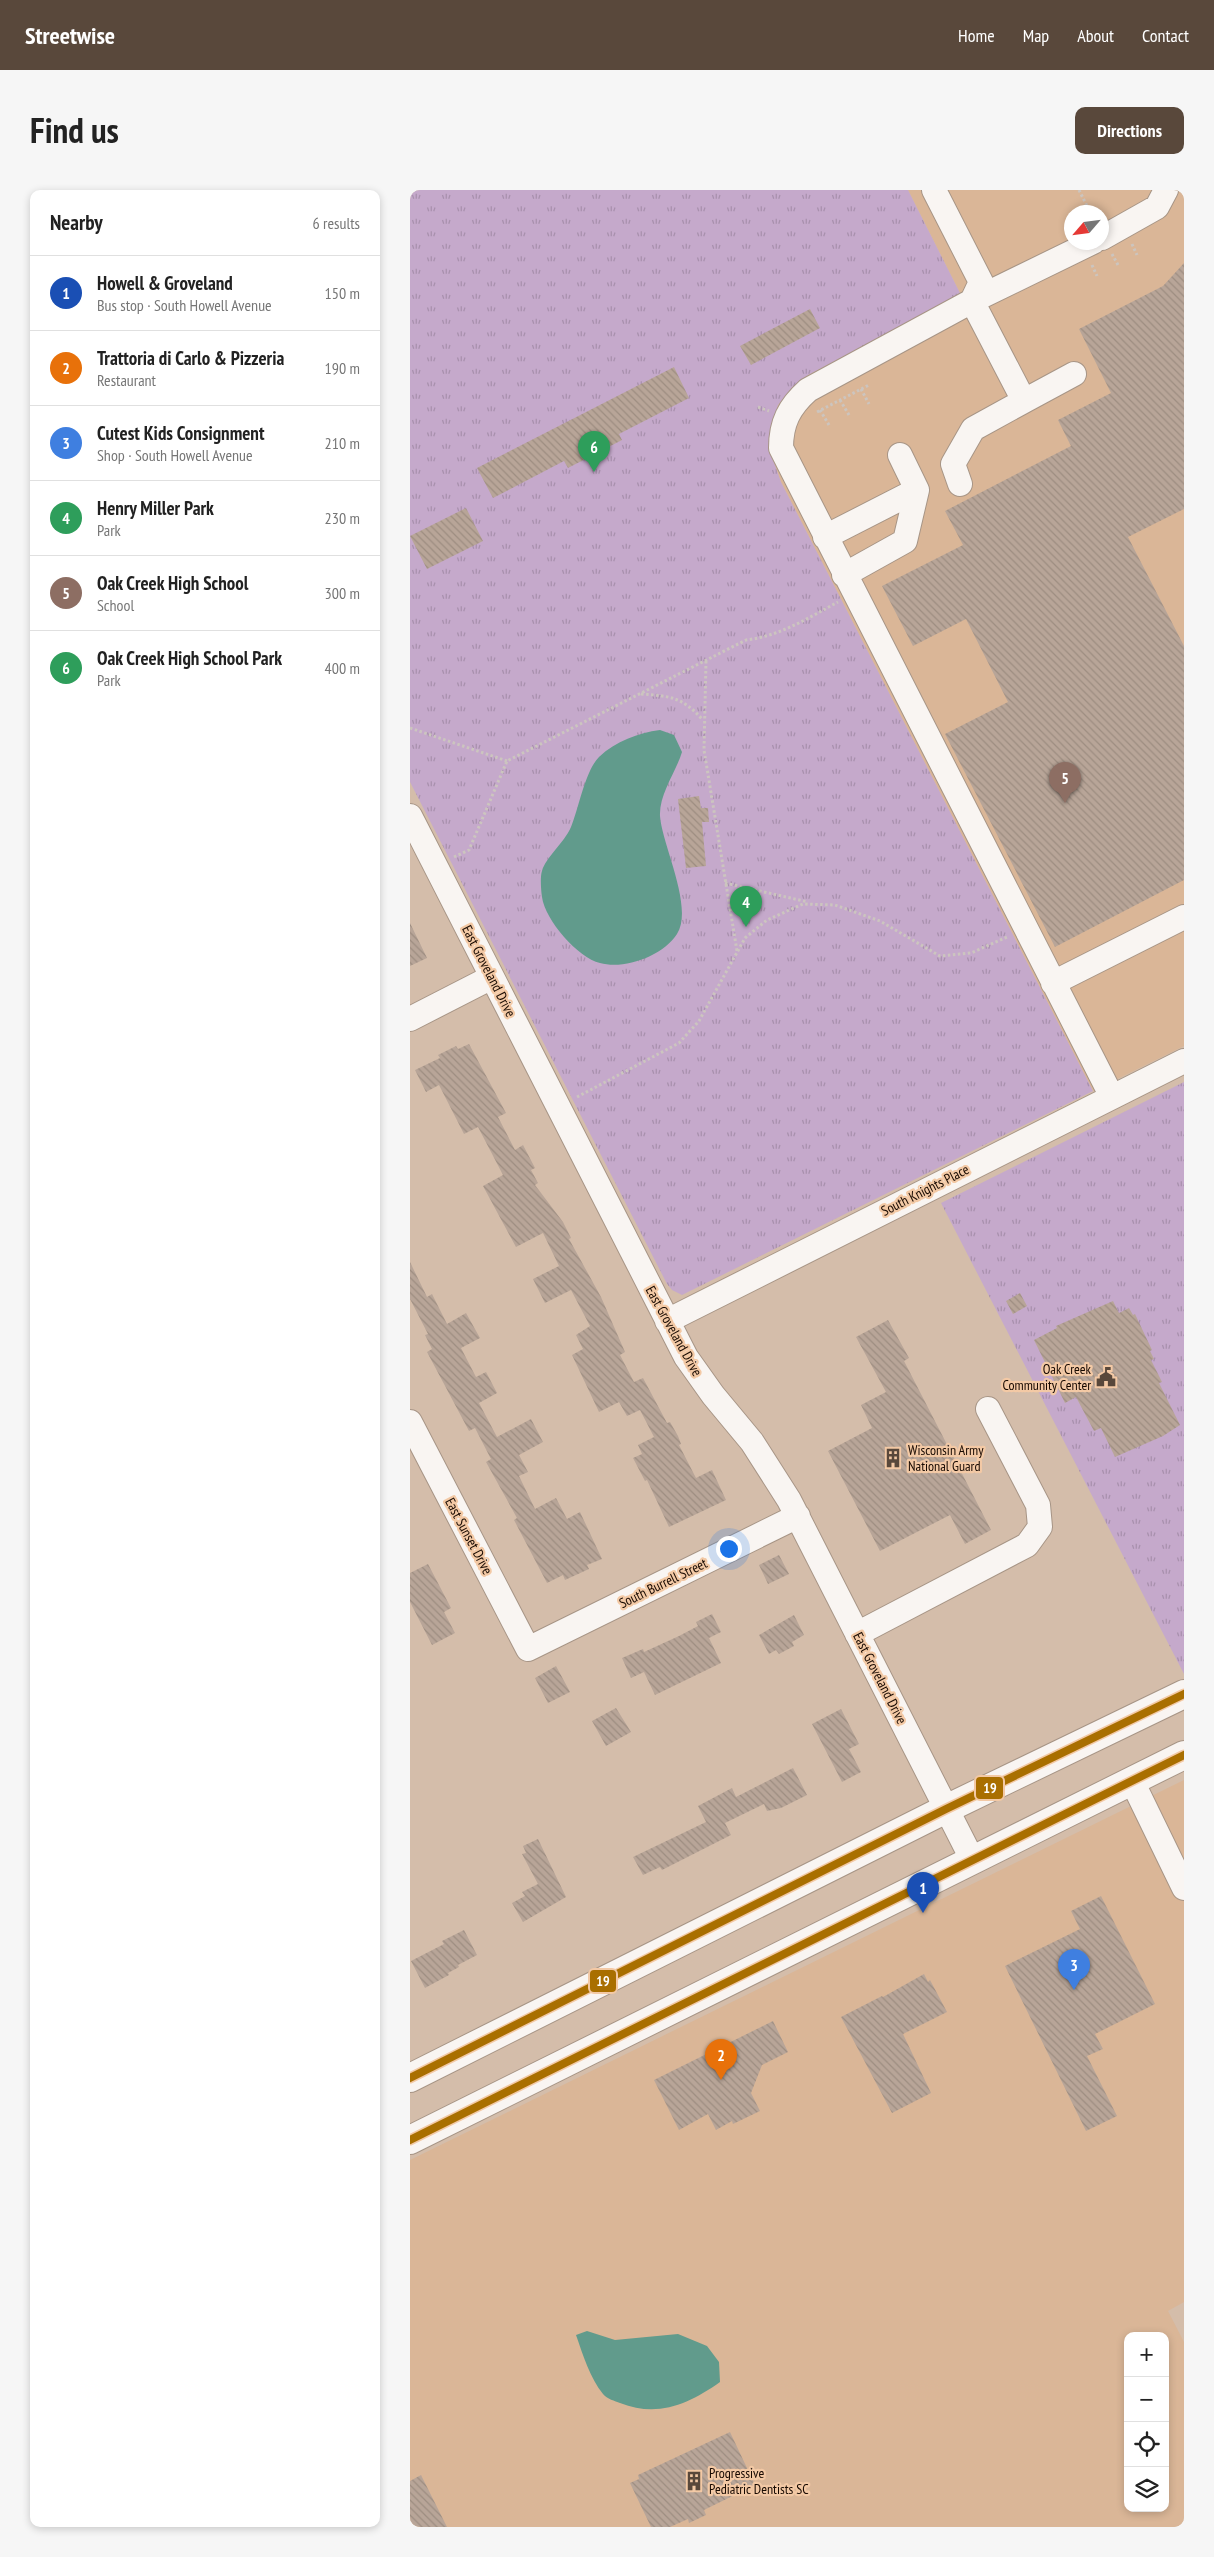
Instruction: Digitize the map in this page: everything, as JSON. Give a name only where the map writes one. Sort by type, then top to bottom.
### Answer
[{"type":"main road","points":[[410,2078],[946,1809],[1184,1694]]},
{"type":"main road","points":[[410,2140],[1184,1755]]},
{"type":"main road","points":[[410,2084],[441,2063]]},
{"type":"street","points":[[934,190],[981,282],[972,301]]},
{"type":"street","points":[[1109,234],[1157,207],[1166,190]]},
{"type":"street","points":[[1077,250],[972,301],[808,390],[790,408],[784,421],[781,448],[1112,1097]]},
{"type":"street","points":[[972,301],[1024,401]]},
{"type":"street","points":[[960,484],[953,464],[973,429],[1074,374]]},
{"type":"street","points":[[849,584],[905,541],[916,490],[900,455]]},
{"type":"street","points":[[825,537],[916,490]]},
{"type":"street","name":"East Groveland Drive","points":[[410,816],[667,1321],[691,1365],[752,1442],[798,1516],[972,1860]]},
{"type":"street","points":[[1053,983],[1184,917]]},
{"type":"street","points":[[410,1019],[492,977]]},
{"type":"street","name":"South Knights Place","points":[[667,1321],[1184,1062]]},
{"type":"street","points":[[857,1634],[1027,1545],[1040,1527],[1038,1504],[988,1409]]},
{"type":"street","name":"East Sunset Drive","points":[[410,1422],[528,1649]]},
{"type":"street","name":"South Burrell Street","points":[[528,1649],[798,1516]]},
{"type":"street","points":[[1132,1781],[1184,1888]]},
{"type":"path","points":[[1079,190],[1086,205]]},
{"type":"path","points":[[812,414],[869,385]]},
{"type":"path","points":[[861,389],[869,404]]},
{"type":"path","points":[[840,400],[849,415]]},
{"type":"path","points":[[758,407],[772,412]]},
{"type":"path","points":[[820,410],[829,425]]},
{"type":"path","points":[[436,867],[469,850],[507,761],[746,640],[763,638],[792,628],[849,584]]},
{"type":"path","points":[[706,660],[703,719],[704,750],[736,951]]},
{"type":"path","points":[[640,694],[666,696],[689,704],[703,719]]},
{"type":"path","points":[[410,728],[507,761]]},
{"type":"path","points":[[726,883],[816,904]]},
{"type":"path","points":[[558,1106],[679,1043],[699,1021],[736,951],[745,938],[767,920],[803,904],[835,905],[880,920],[940,956],[971,953],[1026,930]]},
{"type":"shaded area","points":[[908,190],[1184,190],[1184,1046],[1093,1091],[781,482],[773,462],[770,440],[778,405],[799,381],[961,295]]},
{"type":"shaded area","points":[[1184,1780],[1184,2302],[1168,2311],[1184,2342],[1184,2527],[410,2527],[410,2160]]},
{"type":"green space","points":[[410,190],[908,190],[961,295],[808,375],[793,387],[778,405],[771,427],[771,454],[781,482],[1093,1091],[682,1295],[672,1290],[667,1284],[410,782]]},
{"type":"green space","points":[[1184,1082],[1184,1674],[941,1203]]},
{"type":"water","points":[[660,730],[674,735],[682,752],[665,791],[660,808],[662,828],[680,892],[681,922],[677,934],[671,942],[653,955],[620,965],[600,963],[591,960],[573,946],[549,916],[542,897],[542,871],[547,860],[571,827],[586,780],[599,757],[613,746],[628,739]]},
{"type":"water","points":[[587,2331],[615,2340],[678,2334],[707,2346],[719,2362],[720,2382],[697,2397],[660,2409],[634,2407],[613,2401],[598,2388],[584,2358],[576,2335]]},
{"type":"building","points":[[1184,263],[1184,509],[1128,537],[1184,646],[1184,880],[1055,947],[945,734],[1008,702],[966,619],[913,646],[882,586],[963,545],[945,511],[1071,446],[1058,420],[1111,393],[1079,329],[1163,286]]},
{"type":"building","points":[[810,309],[820,328],[751,365],[740,346]]},
{"type":"building","points":[[674,367],[689,398],[619,434],[622,440],[568,468],[564,461],[493,498],[477,468]]},
{"type":"building","points":[[466,508],[483,541],[427,569],[410,536]]},
{"type":"building","points":[[699,796],[701,808],[708,808],[709,822],[702,822],[706,866],[686,868],[678,799]]},
{"type":"building","points":[[410,923],[427,958],[410,966]]},
{"type":"building","points":[[469,1044],[506,1113],[498,1117],[515,1150],[523,1145],[535,1168],[531,1170],[538,1183],[535,1185],[563,1222],[571,1238],[569,1239],[601,1297],[625,1352],[620,1355],[634,1382],[643,1378],[667,1423],[670,1422],[678,1436],[681,1444],[679,1445],[696,1478],[712,1470],[726,1500],[669,1527],[647,1480],[645,1481],[633,1458],[642,1454],[638,1445],[654,1437],[640,1410],[627,1416],[619,1402],[599,1412],[572,1355],[583,1349],[576,1335],[590,1326],[571,1290],[545,1303],[533,1279],[559,1266],[543,1233],[516,1247],[483,1186],[503,1175],[478,1127],[464,1134],[439,1085],[426,1092],[415,1070],[440,1058],[438,1055],[456,1046],[458,1049]]},
{"type":"building","points":[[410,1262],[427,1297],[432,1294],[447,1324],[466,1313],[480,1338],[461,1348],[476,1377],[486,1372],[497,1393],[479,1403],[497,1437],[531,1419],[543,1442],[519,1455],[528,1472],[519,1476],[535,1509],[556,1498],[567,1519],[580,1512],[602,1559],[587,1565],[589,1569],[565,1580],[563,1575],[547,1583],[514,1520],[517,1518],[486,1462],[491,1459],[475,1428],[469,1431],[427,1352],[432,1349],[425,1335],[428,1334],[410,1299]]},
{"type":"building","points":[[1020,1293],[1027,1306],[1013,1314],[1006,1301]]},
{"type":"building","name":"Oak Creek Community Center","points":[[1113,1301],[1119,1313],[1129,1308],[1133,1315],[1135,1314],[1152,1350],[1150,1351],[1154,1359],[1151,1360],[1162,1382],[1159,1383],[1180,1425],[1163,1436],[1115,1457],[1101,1428],[1094,1431],[1076,1397],[1065,1403],[1034,1340],[1057,1328],[1056,1326]]},
{"type":"building","name":"Wisconsin Army National Guard","points":[[888,1320],[909,1358],[904,1361],[991,1530],[965,1544],[950,1515],[880,1551],[828,1451],[872,1428],[861,1405],[886,1392],[856,1337]]},
{"type":"building","points":[[779,1555],[789,1574],[768,1584],[759,1565]]},
{"type":"building","points":[[428,1564],[451,1608],[444,1612],[455,1633],[432,1645],[410,1602],[410,1573]]},
{"type":"building","points":[[712,1614],[721,1632],[709,1638],[721,1663],[655,1695],[644,1672],[631,1678],[622,1658],[643,1649],[644,1652],[679,1636],[698,1626],[696,1622]]},
{"type":"building","points":[[794,1615],[804,1635],[792,1642],[794,1646],[779,1654],[776,1650],[769,1654],[759,1635]]},
{"type":"building","points":[[556,1666],[570,1692],[548,1703],[535,1678]]},
{"type":"building","points":[[616,1708],[631,1732],[606,1746],[592,1721]]},
{"type":"building","points":[[841,1709],[859,1744],[849,1749],[861,1772],[842,1782],[812,1724]]},
{"type":"building","points":[[793,1768],[807,1795],[781,1808],[767,1811],[764,1804],[725,1823],[731,1835],[662,1870],[660,1867],[643,1875],[633,1857],[706,1822],[698,1806],[732,1788],[736,1797]]},
{"type":"building","points":[[538,1839],[566,1897],[523,1922],[512,1903],[525,1896],[522,1892],[538,1884],[522,1854],[526,1853],[523,1846]]},
{"type":"building","points":[[1101,1896],[1155,2004],[1095,2034],[1103,2049],[1087,2056],[1117,2116],[1086,2131],[1005,1966],[1080,1929],[1071,1911]]},
{"type":"building","points":[[464,1930],[477,1955],[458,1965],[459,1967],[448,1973],[449,1975],[425,1988],[411,1961],[444,1944],[442,1941]]},
{"type":"building","points":[[924,1974],[928,1982],[930,1980],[947,2012],[903,2034],[931,2093],[892,2113],[841,2017],[883,1997]]},
{"type":"building","points":[[773,2021],[788,2052],[762,2065],[751,2093],[760,2111],[733,2124],[732,2121],[716,2130],[708,2114],[679,2130],[654,2080]]},
{"type":"building","name":"Progressive Pediatric Dentists SC","points":[[730,2432],[755,2485],[704,2510],[706,2515],[689,2523],[688,2519],[670,2527],[651,2527],[630,2483],[639,2479],[638,2475]]},
{"type":"building","points":[[421,2475],[447,2527],[410,2527],[410,2481]]},
{"type":"transit line","name":"19","points":[[410,2078],[946,1809],[1184,1694]]},
{"type":"transit line","name":"19","points":[[410,2140],[1184,1755]]},
{"type":"place","name":"Oak Creek High School Park","points":[[594,472]]},
{"type":"place","name":"Oak Creek High School","points":[[1065,803]]},
{"type":"place","name":"Henry Miller Park","points":[[746,927]]},
{"type":"place","name":"Oak Creek Community Center","points":[[1106,1377]]},
{"type":"place","name":"Wisconsin Army National Guard","points":[[893,1458]]},
{"type":"place","name":"Howell & Groveland","points":[[923,1913]]},
{"type":"place","name":"Cutest Kids Consignment","points":[[1074,1990]]},
{"type":"place","name":"Trattoria di Carlo & Pizzeria","points":[[721,2080]]},
{"type":"place","name":"Progressive Pediatric Dentists SC","points":[[694,2481]]}]
